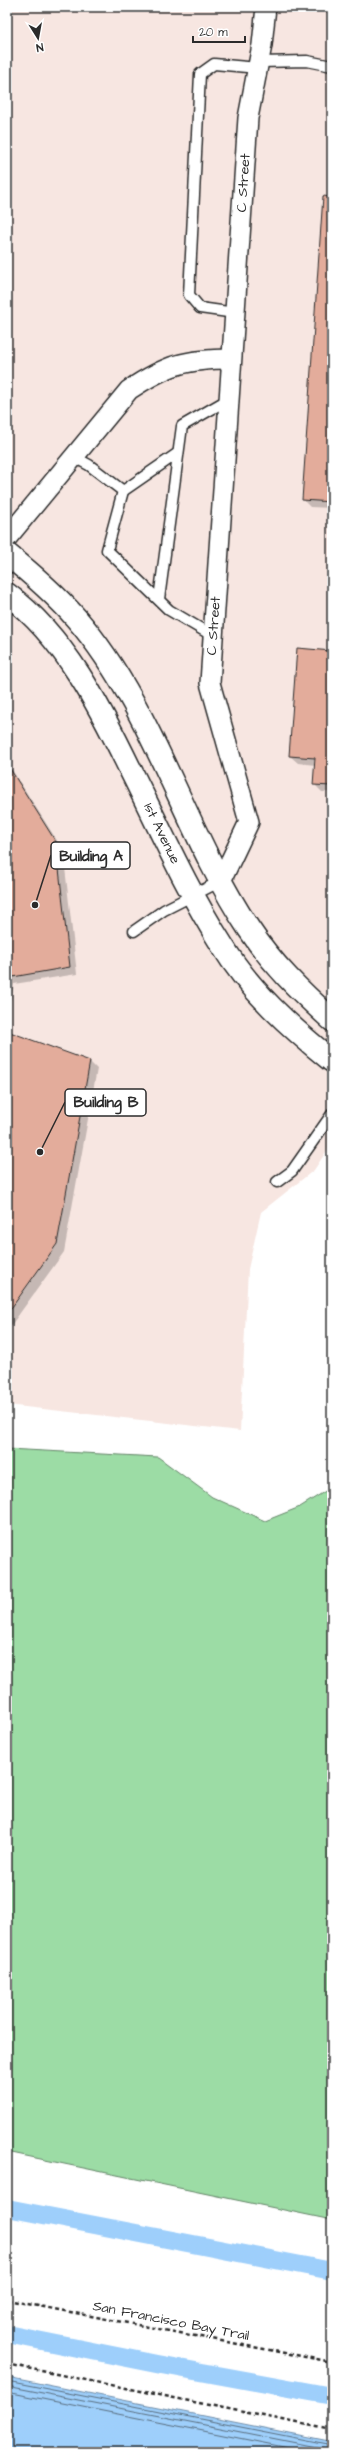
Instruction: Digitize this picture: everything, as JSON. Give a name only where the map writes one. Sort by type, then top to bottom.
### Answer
[{"type":"street","name":"C Street","points":[[221,880],[249,822],[210,684],[248,118],[258,65],[266,7]]},
{"type":"street","points":[[7,538],[129,390],[155,372],[182,363],[209,359],[231,359]]},
{"type":"street","points":[[7,554],[38,578],[76,618],[105,658],[133,702],[221,880],[249,929],[279,969],[332,1020]]},
{"type":"street","name":"1st Avenue","points":[[7,594],[17,602],[52,638],[79,675],[105,717],[193,895],[222,946],[255,990],[332,1061]]},
{"type":"lane","points":[[235,313],[200,308],[189,296],[200,74],[214,64],[258,65],[307,61],[332,66]]},
{"type":"lane","points":[[159,599],[182,426],[229,399]]},
{"type":"lane","points":[[178,453],[122,491],[108,550],[169,610],[213,636]]},
{"type":"lane","points":[[74,457],[89,465],[122,491]]},
{"type":"lane","points":[[134,931],[164,910],[221,880]]},
{"type":"lane","points":[[277,1182],[292,1172],[332,1114]]},
{"type":"path","name":"San Francisco Bay Trail","points":[[7,2300],[332,2362]]},
{"type":"path","points":[[7,2364],[332,2430]]},
{"type":"shaded area","points":[[7,7],[332,7],[332,1143],[314,1170],[261,1212],[248,1269],[240,1431],[7,1405]]},
{"type":"green space","points":[[7,1449],[158,1457],[212,1497],[265,1521],[300,1507],[332,1487],[332,2220],[7,2152]]},
{"type":"water","points":[[7,2377],[329,2441],[332,2442],[332,2452],[7,2452]]},
{"type":"building","points":[[323,196],[332,197],[332,502],[302,500]]},
{"type":"building","points":[[297,648],[332,651],[332,786],[313,785],[315,758],[289,756]]},
{"type":"building","points":[[7,764],[56,842],[70,967],[7,978]]},
{"type":"building","points":[[7,1031],[90,1061],[57,1244],[7,1314]]},
{"type":"waterway","points":[[7,2208],[332,2271]]},
{"type":"waterway","points":[[7,2334],[157,2364],[332,2396]]},
{"type":"place","name":"Building A","points":[[35,905]]},
{"type":"place","name":"Building B","points":[[40,1152]]}]
